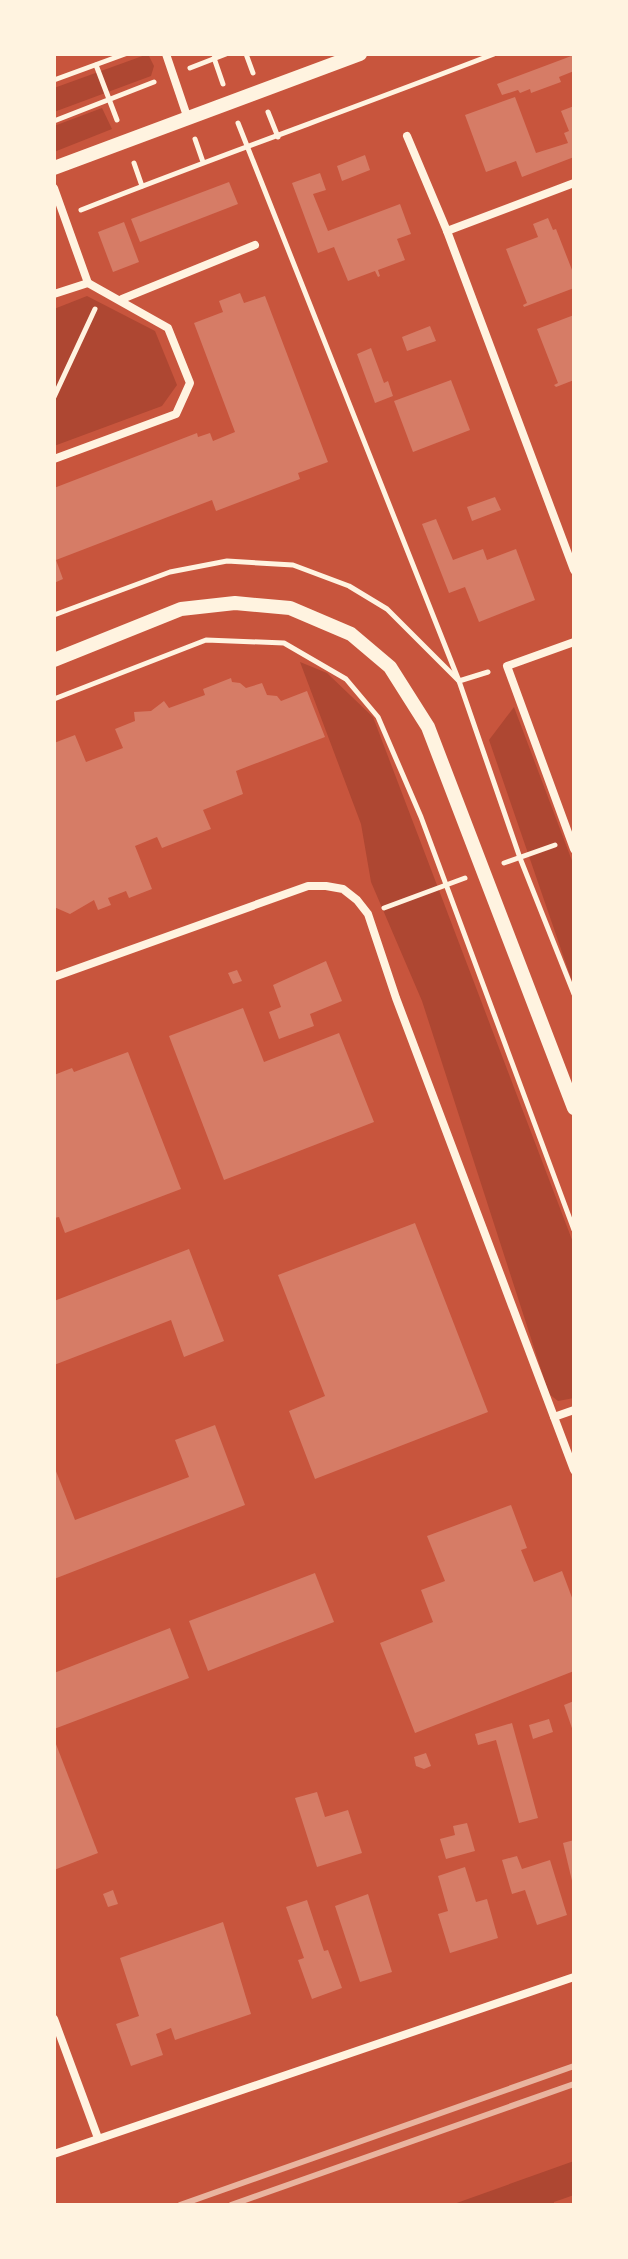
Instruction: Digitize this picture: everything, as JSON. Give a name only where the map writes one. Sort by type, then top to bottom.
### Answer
[{"type":"street","points":[[166,54],[188,119]]},
{"type":"street","points":[[54,168],[360,54]]},
{"type":"street","points":[[407,136],[447,231],[574,570]]},
{"type":"street","points":[[447,231],[574,183]]},
{"type":"street","points":[[54,188],[88,283]]},
{"type":"street","points":[[122,299],[255,245]]},
{"type":"street","points":[[54,294],[88,283],[122,299],[168,328],[190,383],[176,414],[54,459]]},
{"type":"street","points":[[54,660],[181,609],[235,603],[290,608],[351,634],[390,667],[428,727],[574,1108]]},
{"type":"street","points":[[574,642],[507,666],[574,849]]},
{"type":"street","points":[[54,977],[308,886],[343,889],[357,900],[368,914],[396,998],[574,1470]]},
{"type":"street","points":[[554,1417],[574,1410]]},
{"type":"street","points":[[54,2154],[574,1977]]},
{"type":"street","points":[[54,2019],[98,2138]]},
{"type":"path","points":[[54,80],[125,54]]},
{"type":"path","points":[[214,58],[226,54]]},
{"type":"path","points":[[65,217],[494,54]]},
{"type":"path","points":[[54,121],[173,74]]},
{"type":"path","points":[[248,148],[459,681],[520,858],[574,994]]},
{"type":"path","points":[[54,397],[104,290]]},
{"type":"path","points":[[54,615],[170,572],[227,561],[293,565],[349,586],[387,609],[459,681]]},
{"type":"path","points":[[54,699],[206,640],[284,643],[346,679],[378,717],[421,817],[574,1230]]},
{"type":"path","points":[[459,681],[507,666]]},
{"type":"shaded area","points":[[148,54],[154,66],[151,76],[54,112],[54,88]]},
{"type":"shaded area","points":[[102,108],[112,129],[54,152],[54,126]]},
{"type":"shaded area","points":[[87,296],[155,331],[177,385],[162,406],[54,446],[54,309]]},
{"type":"shaded area","points":[[300,662],[327,673],[373,717],[574,1245],[574,1398],[558,1401],[549,1394],[422,1001],[371,882],[361,824]]},
{"type":"shaded area","points":[[514,707],[574,866],[574,987],[489,740]]},
{"type":"shaded area","points":[[574,2161],[574,2195],[554,2202],[554,2205],[451,2205]]},
{"type":"building","points":[[574,55],[574,71],[559,77],[561,82],[531,93],[530,89],[502,95],[497,84]]},
{"type":"building","points":[[515,97],[536,153],[568,143],[564,133],[569,131],[561,111],[574,106],[574,157],[522,177],[516,161],[486,172],[465,115]]},
{"type":"building","points":[[365,155],[370,170],[342,181],[337,166]]},
{"type":"building","points":[[320,173],[326,190],[313,194],[328,231],[400,204],[411,234],[397,239],[405,260],[378,270],[378,277],[375,271],[348,281],[334,247],[318,253],[292,183]]},
{"type":"building","points":[[229,182],[238,204],[140,242],[131,219]]},
{"type":"building","points":[[548,218],[553,230],[556,229],[574,275],[574,288],[524,307],[527,303],[506,249],[538,237],[533,224]]},
{"type":"building","points":[[124,222],[139,262],[113,272],[98,232]]},
{"type":"building","points":[[240,293],[244,303],[265,296],[328,462],[298,473],[300,479],[216,511],[212,500],[56,560],[63,579],[54,583],[54,488],[197,433],[198,437],[210,433],[213,441],[235,432],[194,323],[223,312],[219,301]]},
{"type":"building","points":[[574,315],[574,380],[556,387],[554,385],[558,383],[537,329]]},
{"type":"building","points":[[430,326],[436,341],[407,351],[402,337]]},
{"type":"building","points":[[371,348],[384,383],[388,381],[393,396],[375,403],[357,354]]},
{"type":"building","points":[[451,380],[470,430],[413,452],[394,401]]},
{"type":"building","points":[[495,497],[501,510],[472,521],[467,507]]},
{"type":"building","points":[[436,519],[453,560],[483,549],[487,560],[516,549],[535,600],[479,622],[465,587],[449,593],[422,524]]},
{"type":"building","points":[[231,678],[232,682],[246,688],[262,683],[267,695],[277,696],[281,701],[307,691],[325,737],[236,771],[243,794],[203,810],[211,829],[162,848],[157,837],[135,846],[152,889],[129,898],[126,891],[108,898],[111,905],[98,910],[94,900],[70,914],[54,907],[54,743],[75,735],[86,762],[123,748],[115,729],[135,721],[134,712],[151,711],[164,701],[169,708],[205,695],[203,689]]},
{"type":"building","points":[[326,961],[342,1001],[310,1014],[314,1026],[279,1039],[269,1012],[281,1007],[273,985]]},
{"type":"building","points":[[237,970],[242,981],[233,984],[228,973]]},
{"type":"building","points":[[243,1008],[264,1062],[339,1033],[374,1122],[224,1180],[169,1036]]},
{"type":"building","points":[[128,1052],[181,1189],[65,1233],[59,1217],[54,1218],[54,1075],[72,1068],[74,1072]]},
{"type":"building","points":[[415,1223],[488,1412],[315,1479],[289,1411],[325,1396],[278,1275]]},
{"type":"building","points":[[189,1249],[224,1341],[184,1357],[171,1320],[54,1365],[54,1301]]},
{"type":"building","points":[[215,1425],[245,1505],[54,1579],[54,1466],[75,1520],[189,1477],[175,1440]]},
{"type":"building","points":[[511,1505],[527,1548],[521,1550],[534,1582],[562,1571],[574,1603],[574,1671],[415,1733],[380,1643],[433,1622],[421,1590],[445,1581],[427,1536]]},
{"type":"building","points":[[315,1573],[334,1622],[208,1671],[189,1621]]},
{"type":"building","points":[[170,1628],[189,1678],[54,1729],[54,1673]]},
{"type":"building","points":[[574,1701],[574,1734],[564,1705]]},
{"type":"building","points":[[549,1719],[553,1732],[533,1739],[529,1725]]},
{"type":"building","points":[[512,1723],[538,1818],[519,1823],[496,1740],[478,1745],[475,1734]]},
{"type":"building","points":[[54,1739],[98,1853],[54,1870]]},
{"type":"building","points":[[426,1753],[431,1766],[424,1769],[416,1766],[414,1757]]},
{"type":"building","points":[[317,1792],[325,1817],[348,1810],[362,1853],[317,1867],[295,1798]]},
{"type":"building","points":[[467,1823],[475,1851],[446,1859],[440,1839],[455,1835],[453,1826]]},
{"type":"building","points":[[574,1840],[574,1885],[573,1885],[563,1843]]},
{"type":"building","points":[[517,1856],[522,1869],[550,1860],[567,1915],[537,1925],[525,1890],[512,1894],[502,1860]]},
{"type":"building","points":[[465,1867],[476,1902],[487,1899],[498,1938],[450,1953],[438,1914],[448,1911],[438,1876]]},
{"type":"building","points":[[113,1890],[118,1904],[108,1907],[103,1894]]},
{"type":"building","points":[[368,1894],[392,1972],[360,1982],[335,1906]]},
{"type":"building","points":[[307,1900],[324,1951],[328,1950],[342,1988],[312,1999],[298,1960],[304,1958],[286,1907]]},
{"type":"building","points":[[223,1922],[251,2014],[175,2040],[171,2028],[156,2034],[163,2055],[131,2066],[116,2024],[139,2016],[120,1958]]},
{"type":"railway","points":[[180,2205],[574,2066]]},
{"type":"railway","points":[[231,2205],[574,2084]]}]
